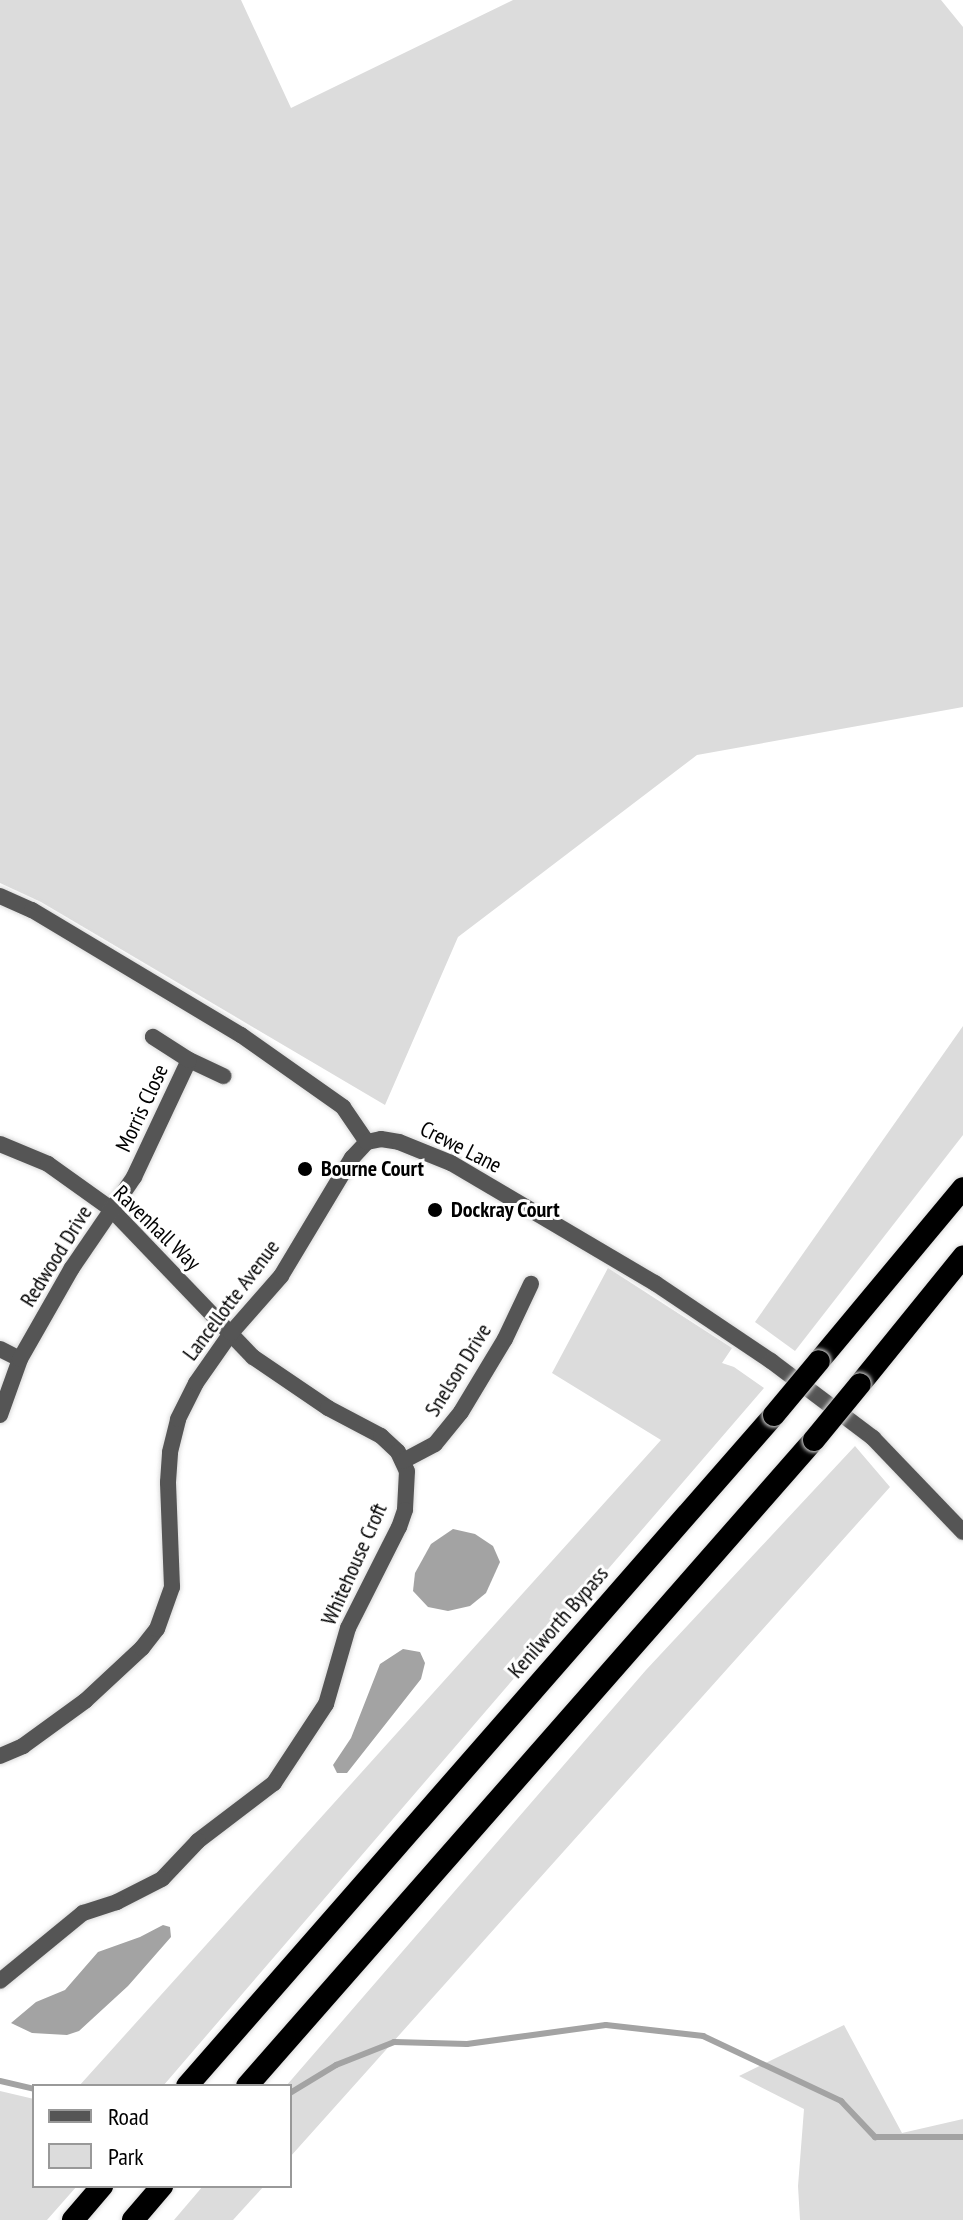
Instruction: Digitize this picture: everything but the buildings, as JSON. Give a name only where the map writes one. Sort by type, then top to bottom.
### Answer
[{"type":"highway","name":"Kenilworth Bypass","points":[[189,2084],[774,1415],[963,1188]]},
{"type":"highway","points":[[249,2084],[814,1440],[963,1257]]},
{"type":"highway","points":[[73,2220],[100,2188]]},
{"type":"highway","points":[[133,2220],[160,2188]]},
{"type":"street","points":[[0,896],[32,910],[241,1035],[343,1107],[367,1142]]},
{"type":"street","name":"Morris Close","points":[[111,1209],[134,1177],[189,1060],[153,1037]]},
{"type":"street","points":[[189,1060],[223,1076]]},
{"type":"street","name":"Crewe Lane","points":[[367,1142],[381,1139],[399,1142],[451,1163],[655,1283],[771,1361],[873,1438],[963,1532]]},
{"type":"street","name":"Lancellotte Avenue","points":[[0,1756],[23,1746],[85,1701],[142,1648],[157,1629],[172,1587],[168,1482],[170,1452],[178,1419],[196,1383],[231,1333],[281,1276],[352,1158],[367,1142]]},
{"type":"street","name":"Ravenhall Way","points":[[0,1144],[48,1164],[111,1209],[231,1333]]},
{"type":"street","name":"Redwood Drive","points":[[0,1415],[20,1359],[111,1209]]},
{"type":"street","name":"Snelson Drive","points":[[403,1461],[435,1444],[461,1412],[505,1339],[531,1284]]},
{"type":"street","points":[[231,1333],[271,1373],[381,1436],[403,1461]]},
{"type":"street","points":[[0,1349],[20,1359]]},
{"type":"street","name":"Whitehouse Croft","points":[[0,1981],[83,1913],[117,1902],[162,1879],[198,1841],[274,1783],[326,1704],[348,1628],[399,1527],[407,1485],[403,1461]]},
{"type":"green space","points":[[0,0],[241,0],[291,108],[513,0],[941,0],[963,27],[963,707],[697,755],[458,937],[385,1105],[41,902],[0,883]]},
{"type":"green space","points":[[963,1026],[963,1135],[795,1351],[755,1322]]},
{"type":"green space","points":[[608,1268],[732,1348],[722,1363],[734,1367],[764,1388],[165,2084],[81,2084],[661,1440],[552,1373]]},
{"type":"green space","points":[[855,1446],[890,1487],[292,2155],[292,2084],[288,2084],[646,1670]]},
{"type":"green space","points":[[844,2025],[902,2133],[963,2119],[963,2220],[800,2220],[798,2186],[804,2109],[739,2076]]},
{"type":"green space","points":[[0,2091],[32,2099],[32,2188],[75,2188],[47,2220],[0,2220]]},
{"type":"green space","points":[[201,2188],[262,2188],[233,2220],[174,2220]]},
{"type":"shaded area","points":[[453,1529],[475,1534],[493,1546],[500,1562],[486,1593],[470,1606],[448,1611],[428,1607],[413,1591],[415,1573],[431,1544]]},
{"type":"shaded area","points":[[403,1649],[420,1652],[425,1663],[421,1679],[347,1773],[337,1773],[333,1765],[351,1738],[380,1664]]},
{"type":"shaded area","points":[[163,1925],[170,1927],[171,1937],[128,1986],[79,2031],[67,2035],[32,2033],[11,2023],[36,2002],[65,1990],[98,1952]]},
{"type":"waterway","points":[[292,2092],[336,2065],[394,2042],[467,2044],[606,2025],[703,2036],[841,2101],[875,2137],[963,2137]]},
{"type":"waterway","points":[[0,2081],[32,2089]]},
{"type":"place","name":"Bourne Court","points":[[305,1169]]},
{"type":"place","name":"Dockray Court","points":[[435,1210]]}]
